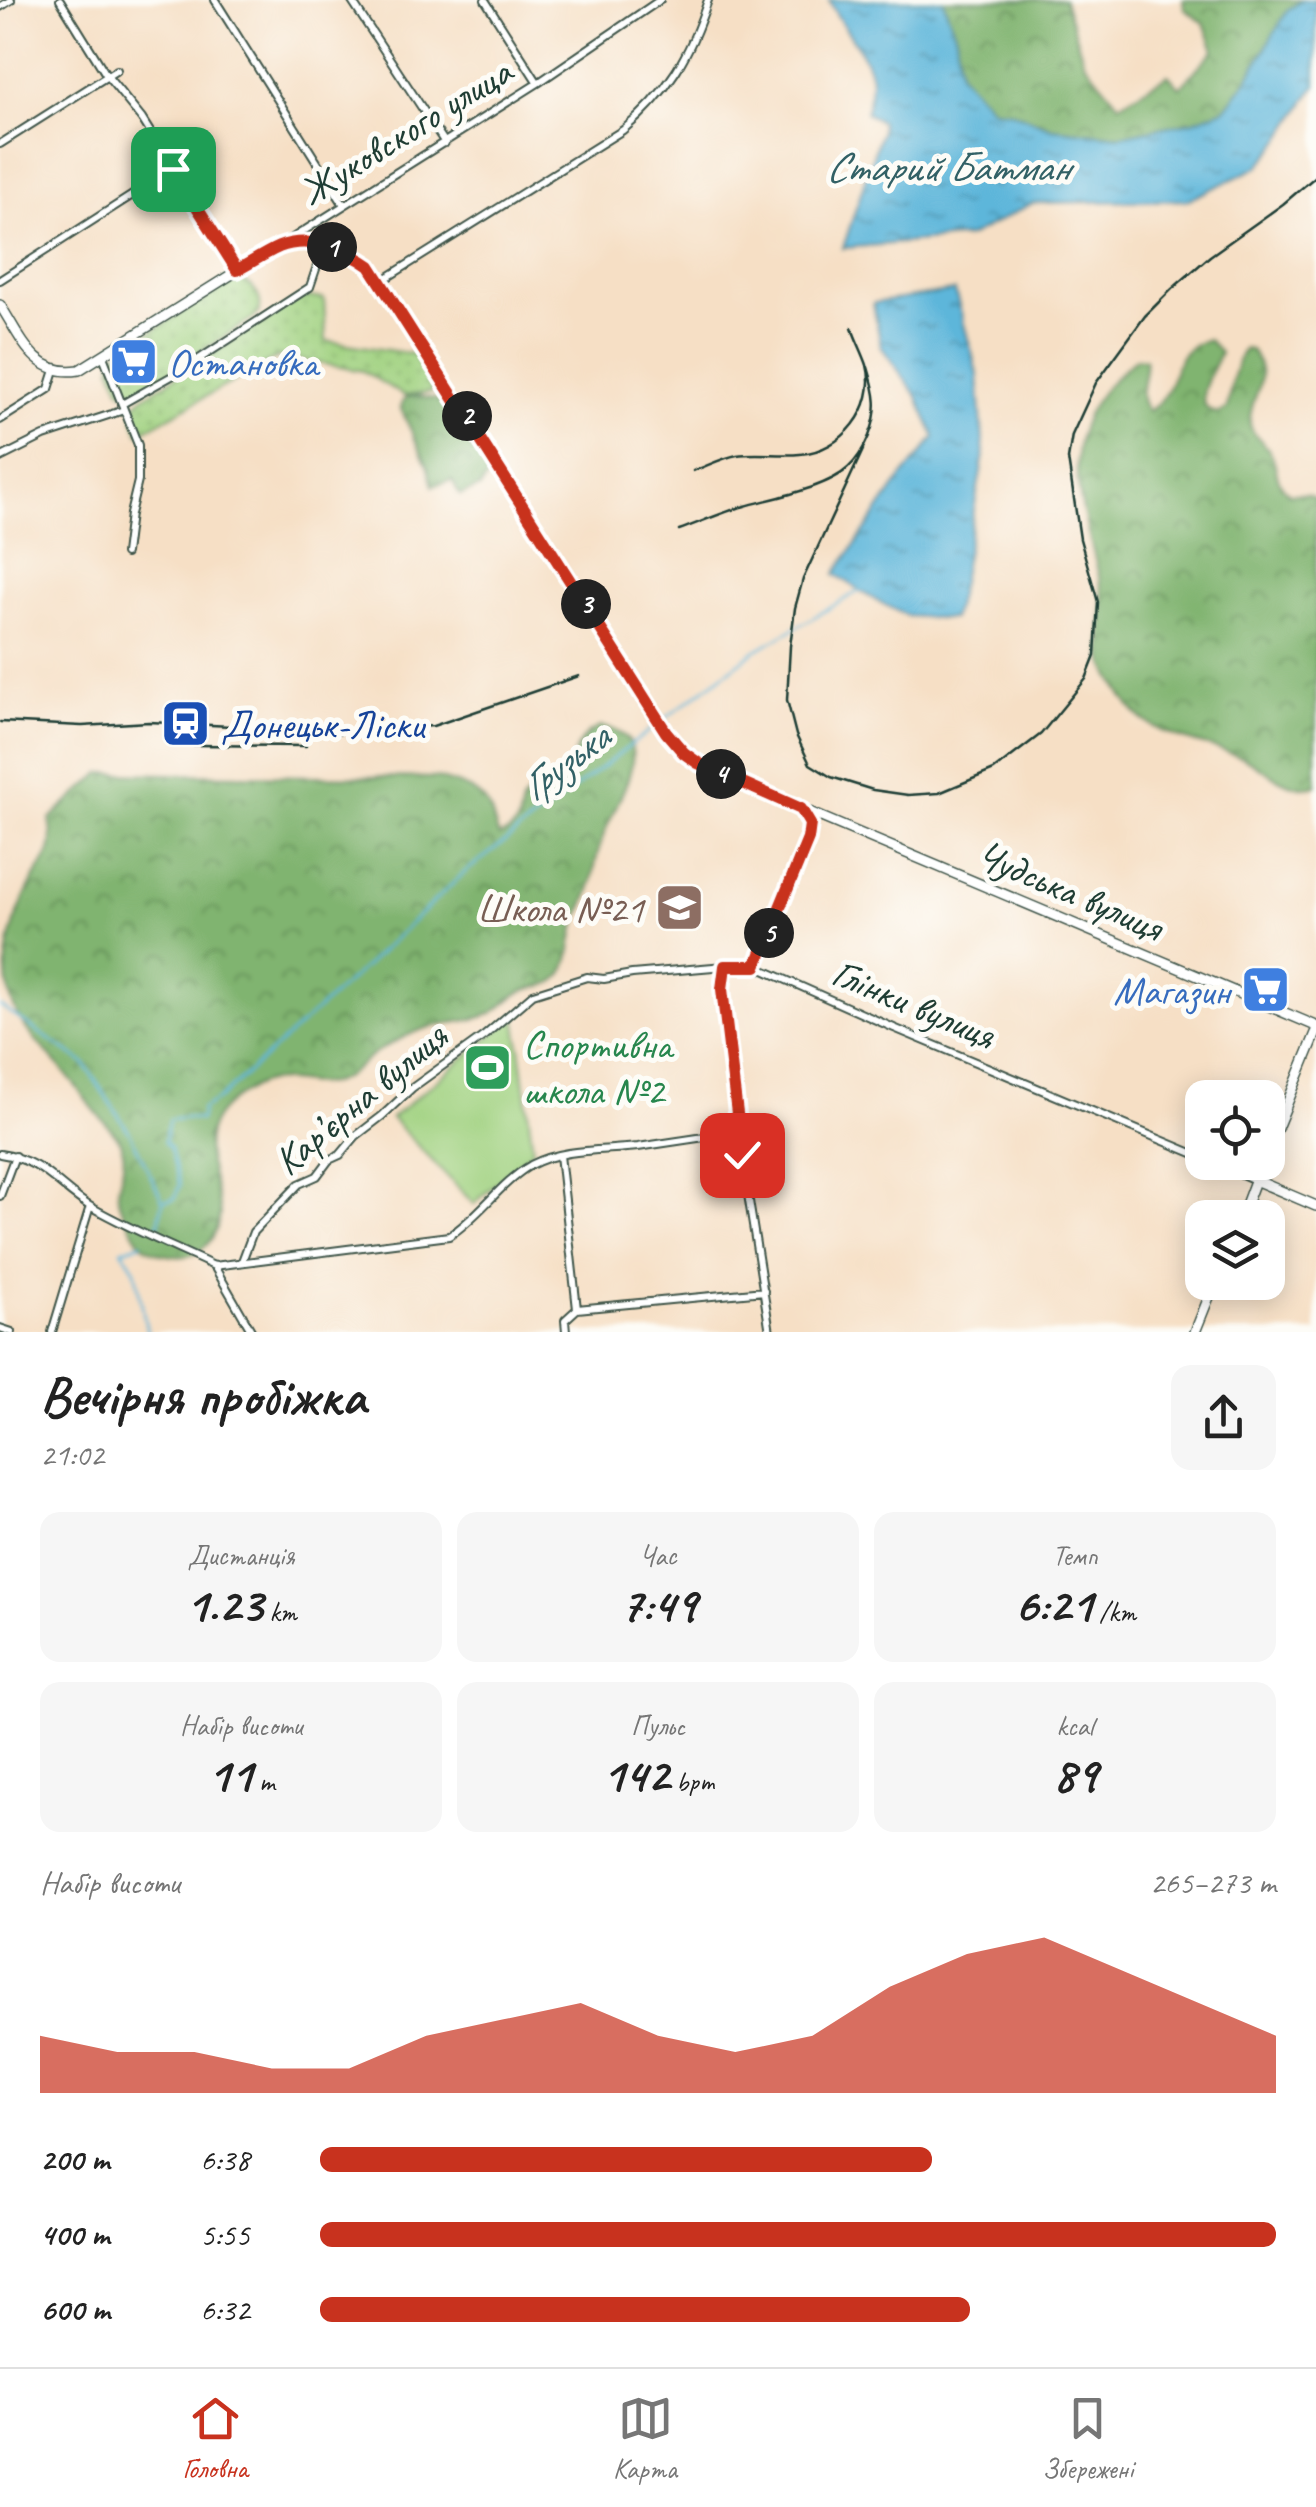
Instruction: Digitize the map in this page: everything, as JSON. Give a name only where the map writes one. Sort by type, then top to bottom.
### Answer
[{"type":"street","points":[[0,6],[11,0]]},
{"type":"street","points":[[60,0],[107,76],[142,119],[237,270]]},
{"type":"street","points":[[215,0],[344,204]]},
{"type":"street","points":[[351,0],[445,142]]},
{"type":"street","points":[[485,0],[538,83]]},
{"type":"street","points":[[632,0],[640,12]]},
{"type":"street","name":"Жуковского улица","points":[[282,245],[538,83],[660,0]]},
{"type":"street","points":[[380,282],[637,118],[682,64],[708,0]]},
{"type":"street","points":[[0,144],[117,70]]},
{"type":"street","points":[[0,280],[173,169]]},
{"type":"street","points":[[0,305],[35,358],[56,370],[79,370],[282,245],[324,245],[310,287],[123,407],[44,436],[0,458]]},
{"type":"street","name":"Чудська вулиця","points":[[324,245],[370,266],[666,732],[684,753],[801,809],[1316,1030]]},
{"type":"street","points":[[103,356],[138,445],[138,481],[126,554]]},
{"type":"street","points":[[0,420],[50,389],[56,370]]},
{"type":"street","points":[[756,966],[808,839],[810,824],[801,809]]},
{"type":"street","points":[[725,966],[722,989],[738,1132],[770,1332]]},
{"type":"street","name":"Глінки вулиця","points":[[534,994],[587,978],[756,966],[1185,1150]]},
{"type":"street","name":"Кар’єрна вулиця","points":[[242,1261],[254,1232],[300,1184],[317,1176],[328,1160],[340,1154],[412,1088],[534,994]]},
{"type":"street","points":[[1285,1108],[1316,1030]]},
{"type":"street","points":[[214,1266],[449,1236],[535,1163],[560,1155],[738,1132]]},
{"type":"street","points":[[0,1154],[34,1164],[90,1206],[214,1266],[252,1332]]},
{"type":"street","points":[[560,1155],[577,1309]]},
{"type":"street","points":[[0,1196],[15,1156]]},
{"type":"street","points":[[1247,1200],[1255,1180],[1316,1206]]},
{"type":"street","points":[[52,1332],[90,1206]]},
{"type":"street","points":[[566,1332],[565,1320],[577,1309],[764,1291]]},
{"type":"street","points":[[1195,1332],[1208,1300]]},
{"type":"street","points":[[0,1328],[12,1332]]},
{"type":"green space","points":[[943,0],[1064,0],[1084,62],[1119,104],[1168,75],[1180,87],[1214,50],[1204,23],[1184,9],[1183,0],[1302,0],[1287,12],[1246,82],[1225,109],[1194,121],[1119,136],[1052,128],[1010,111],[992,109],[960,73],[956,36]]},
{"type":"green space","points":[[240,279],[257,294],[260,305],[256,316],[140,391],[128,394],[121,390],[112,368],[113,356],[232,280]]},
{"type":"green space","points":[[300,298],[324,299],[326,341],[414,354],[433,392],[404,396],[363,371],[280,356],[139,433],[134,411],[140,399]]},
{"type":"green space","points":[[1208,339],[1220,353],[1204,388],[1205,404],[1219,413],[1227,408],[1240,355],[1244,348],[1252,351],[1261,378],[1252,408],[1251,429],[1270,452],[1284,489],[1289,494],[1307,494],[1316,499],[1316,785],[1287,783],[1241,757],[1153,726],[1131,708],[1104,662],[1102,594],[1078,482],[1077,459],[1087,415],[1115,377],[1136,358],[1145,359],[1141,393],[1149,411],[1167,390],[1180,358]]},
{"type":"green space","points":[[407,397],[442,403],[451,423],[483,461],[488,477],[480,488],[460,495],[452,480],[433,486],[401,409]]},
{"type":"green space","points":[[601,727],[625,736],[630,743],[632,763],[600,845],[590,890],[561,976],[521,992],[488,1015],[429,1027],[403,1038],[337,1081],[271,1081],[241,1094],[222,1110],[208,1136],[220,1214],[211,1240],[198,1252],[185,1256],[161,1253],[141,1243],[119,1203],[124,1157],[120,1142],[29,1032],[9,991],[10,938],[34,878],[48,856],[52,842],[50,819],[101,773],[437,778],[482,798],[499,836],[517,824],[528,795],[556,791],[583,738]]},
{"type":"green space","name":"Спортивна школа №2","points":[[516,1015],[533,1150],[474,1204],[391,1118]]},
{"type":"water","name":"Старий Батман","points":[[829,0],[943,0],[956,36],[960,73],[992,109],[1010,111],[1052,128],[1119,136],[1194,121],[1225,109],[1246,82],[1287,11],[1302,0],[1316,0],[1316,85],[1258,167],[1188,200],[1033,203],[969,237],[843,248],[881,122],[866,113],[869,70]]},
{"type":"water","points":[[955,291],[978,375],[984,455],[952,619],[908,616],[835,574],[935,437],[917,396],[881,346],[873,303]]},
{"type":"waterway","name":"Грузька","points":[[663,720],[755,651],[861,590]]},
{"type":"waterway","name":"Грузька","points":[[158,1226],[163,1201],[174,1199],[180,1185],[170,1148],[164,1142],[169,1120],[200,1120],[202,1109],[219,1099],[464,873],[657,725]]},
{"type":"waterway","points":[[0,1006],[84,1063],[130,1133],[162,1199]]},
{"type":"waterway","name":"Грузька","points":[[141,1243],[122,1250],[135,1270],[147,1332]]},
{"type":"railway","points":[[863,450],[803,579],[795,608],[787,700],[796,735],[810,764],[831,777],[873,790],[908,795],[939,793],[994,770],[1041,734],[1086,679],[1095,656],[1098,602],[1080,539],[1068,459],[1072,435],[1096,383],[1145,316],[1172,289],[1316,176]]},
{"type":"railway","points":[[693,471],[737,455],[815,451],[843,436],[862,411],[869,381],[852,328]]},
{"type":"railway","points":[[679,530],[737,508],[814,487],[848,468],[863,449],[875,417],[875,393],[868,367]]},
{"type":"railway","points":[[0,722],[82,726],[149,722],[252,727],[316,735],[433,726],[579,676]]},
{"type":"railway","points":[[193,745],[306,746]]},
{"type":"place","name":"Остановка","points":[[133,362]]},
{"type":"place","name":"Донецьк-Ліски","points":[[186,724]]},
{"type":"place","name":"Школа №21","points":[[679,908]]},
{"type":"place","name":"Магазин","points":[[1265,990]]},
{"type":"place","name":"Спортивна школа №2","points":[[488,1067]]},
{"type":"route","points":[[173,169],[237,270],[282,245],[304,244],[342,250],[370,266],[666,732],[698,763],[801,809],[810,824],[808,839],[756,966],[725,966],[722,989],[742,1155]]}]
